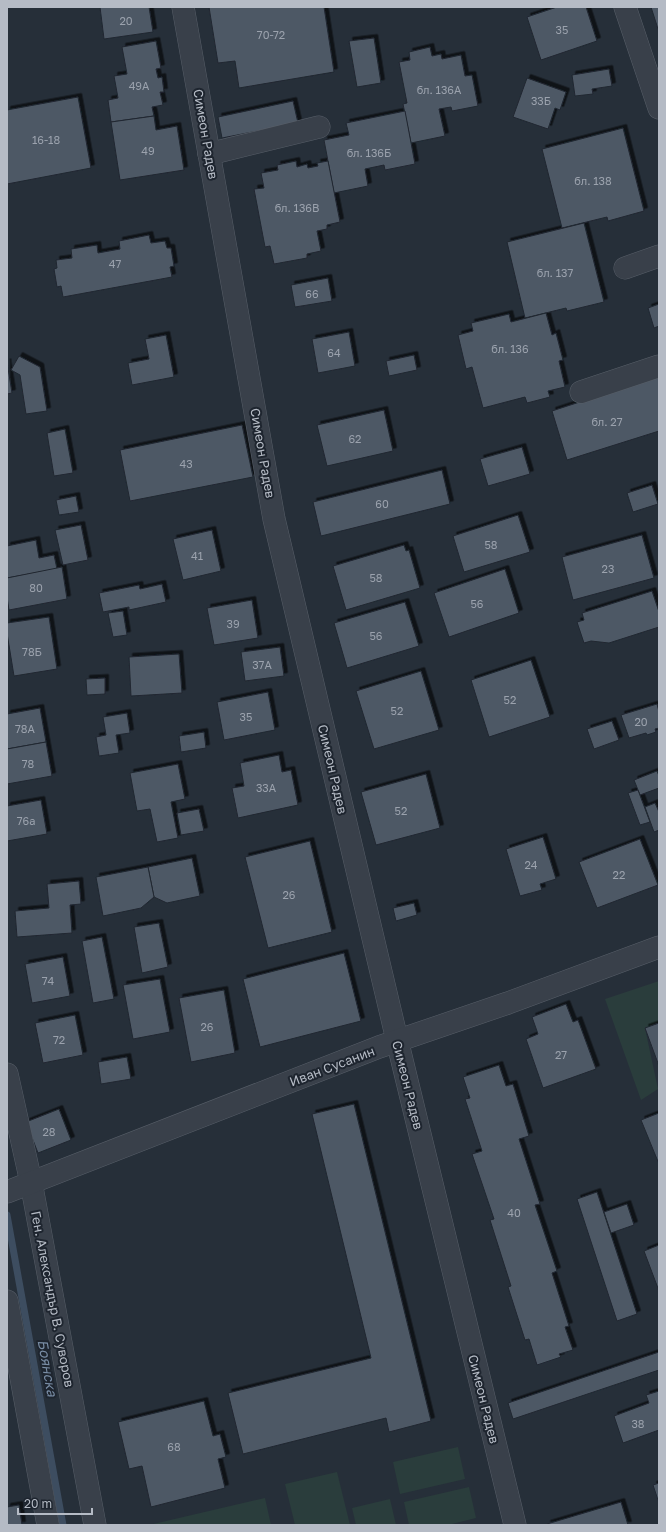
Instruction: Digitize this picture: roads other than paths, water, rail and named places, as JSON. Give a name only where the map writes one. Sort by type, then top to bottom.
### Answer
[{"type":"street","name":"Симеон Радев","points":[[183,7],[274,519],[397,1041],[515,1525]]},
{"type":"street","points":[[625,7],[659,108]]},
{"type":"street","points":[[209,154],[319,127]]},
{"type":"street","points":[[625,268],[659,256]]},
{"type":"street","points":[[581,392],[659,366]]},
{"type":"street","name":"Иван Сусанин","points":[[7,1192],[397,1041],[508,1003],[659,947]]},
{"type":"street","name":"Ген. Александър В. Суворов","points":[[7,1074],[31,1182],[95,1525]]},
{"type":"street","points":[[7,1302],[48,1525]]},
{"type":"waterway","name":"Боянска","points":[[7,1215],[63,1525]]}]
